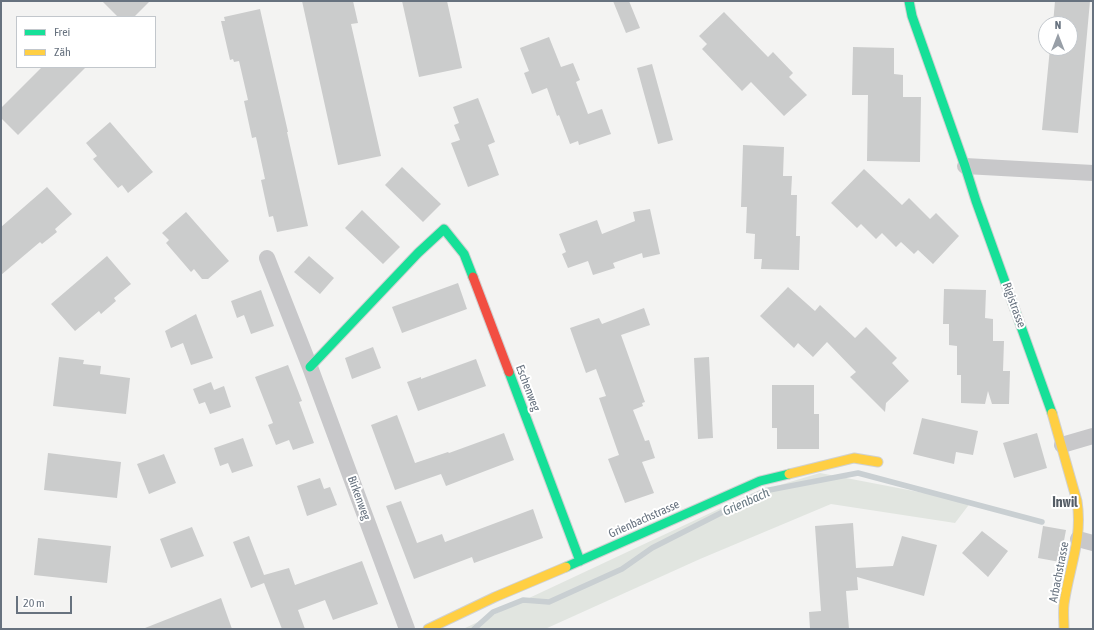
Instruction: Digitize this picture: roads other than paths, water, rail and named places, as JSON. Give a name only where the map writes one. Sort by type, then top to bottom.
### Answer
[{"type":"street","name":"Rigistrasse","points":[[909,1],[912,16],[976,201],[1048,399],[1080,511],[1080,519]]},
{"type":"street","points":[[965,166],[1093,173]]},
{"type":"street","name":"Eschenweg","points":[[310,367],[418,253],[444,229],[464,254],[580,561]]},
{"type":"street","name":"Birkenweg","points":[[267,258],[310,367],[407,629]]},
{"type":"street","points":[[1062,445],[1093,436]]},
{"type":"street","name":"Grienbachstrasse","points":[[428,629],[495,597],[760,481],[854,458],[878,462]]},
{"type":"street","name":"Arbachstrasse","points":[[1064,629],[1064,606],[1085,541],[1080,519]]},
{"type":"waterway","name":"Grienbach","points":[[474,629],[493,612],[523,600],[549,602],[622,569],[652,548],[764,491],[858,473],[1042,522]]},
{"type":"district","name":"Inwil","points":[[1065,503]]}]
